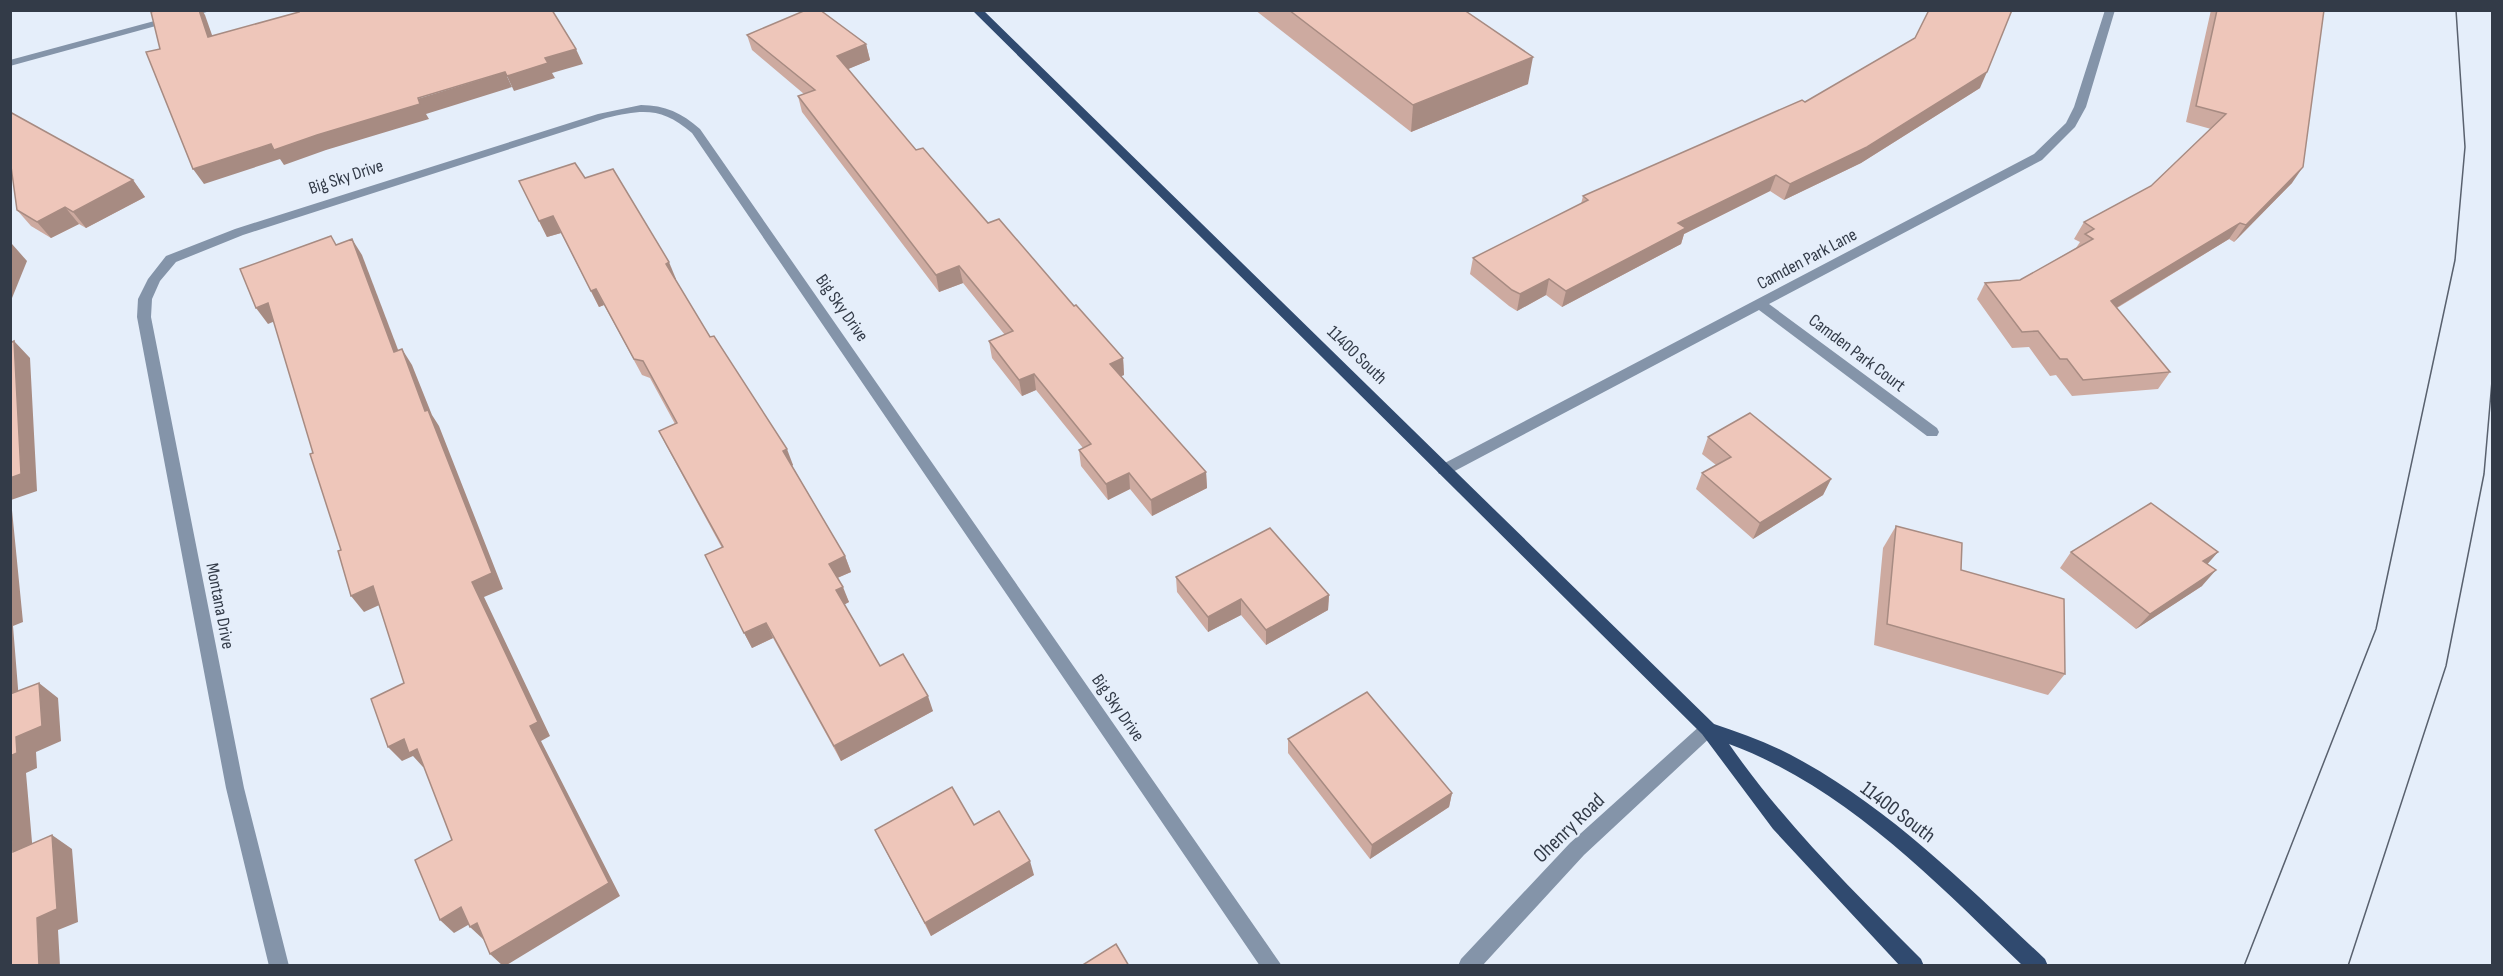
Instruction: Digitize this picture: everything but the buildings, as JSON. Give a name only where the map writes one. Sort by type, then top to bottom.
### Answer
[{"type":"main road","name":"11400 South","points":[[977,10],[1708,729],[1736,770],[1774,818],[1825,875],[1914,966]]},
{"type":"main road","name":"11400 South","points":[[1708,729],[1757,747],[1812,777],[1871,816],[1928,862],[2038,966]]},
{"type":"street","points":[[10,63],[209,10]]},
{"type":"street","name":"Camden Park Lane","points":[[1444,470],[2038,157],[2071,126],[2080,107],[2110,10]]},
{"type":"street","name":"Big Sky Drive","points":[[171,259],[250,228],[602,116],[631,109],[659,108],[682,117],[696,131],[1272,966]]},
{"type":"street","name":"Montana Drive","points":[[171,259],[154,279],[145,299],[144,317],[236,788],[279,966]]},
{"type":"street","name":"Camden Park Court","points":[[1760,304],[1932,432]]},
{"type":"street","name":"Ohenry Road","points":[[1468,966],[1577,849],[1708,729]]},
{"type":"tram line","points":[[2244,966],[2376,629],[2455,260],[2465,147],[2456,10]]},
{"type":"tram line","points":[[2348,966],[2446,666],[2484,474],[2492,381]]}]
